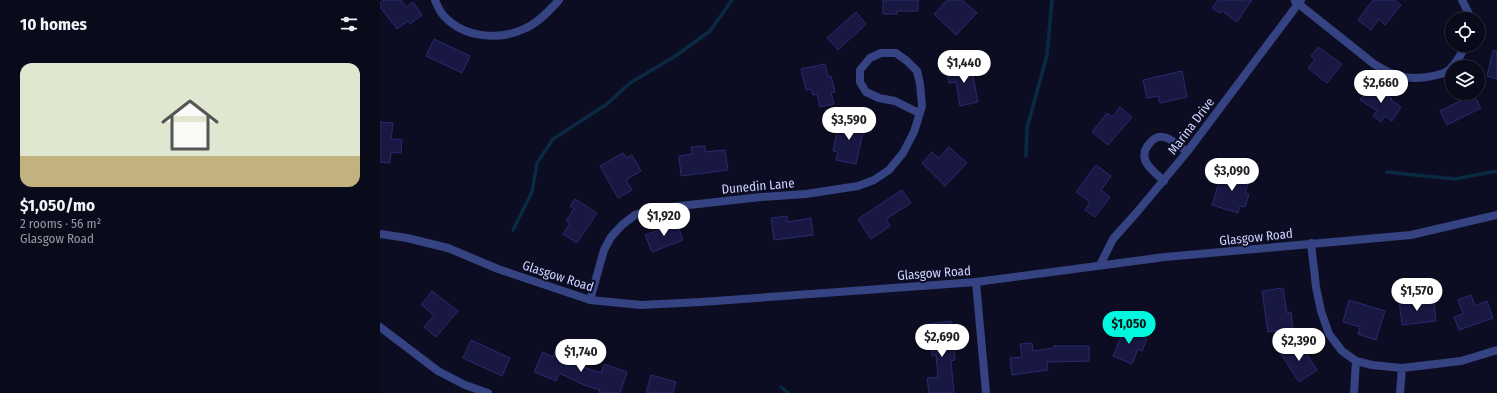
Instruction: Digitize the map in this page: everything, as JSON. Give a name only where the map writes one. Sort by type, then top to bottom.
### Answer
[{"type":"street","points":[[435,0],[442,15],[450,22],[459,28],[479,35],[503,34],[526,28],[540,19],[559,0]]},
{"type":"street","points":[[1462,0],[1468,12]]},
{"type":"street","points":[[1298,1],[1374,64],[1388,73],[1412,78],[1428,77],[1446,72],[1460,58],[1463,52]]},
{"type":"street","name":"Marina Drive","points":[[1100,265],[1113,239],[1164,181],[1187,152],[1298,1]]},
{"type":"street","name":"Dunedin Lane","points":[[590,300],[604,250],[622,225],[635,215],[653,209],[761,197],[806,194],[858,186],[874,180],[889,170],[903,154],[914,132],[922,106],[920,84],[917,72],[907,61],[896,54],[882,53],[870,58],[860,70],[860,82],[866,92],[879,98],[895,101],[919,113]]},
{"type":"street","points":[[1164,181],[1147,165],[1145,150],[1150,143],[1156,138],[1162,137],[1169,139],[1187,152]]},
{"type":"street","name":"Glasgow Road","points":[[380,234],[407,238],[448,248],[498,269],[590,300],[641,305],[976,282],[1165,257],[1411,235],[1497,215]]},
{"type":"street","points":[[1311,243],[1316,286],[1321,311],[1329,334],[1342,351],[1356,361],[1402,368],[1461,361],[1497,350]]},
{"type":"street","points":[[976,282],[986,393]]},
{"type":"street","points":[[380,327],[438,371],[465,385],[488,393]]},
{"type":"street","points":[[1354,393],[1356,361]]},
{"type":"street","points":[[1400,393],[1402,368]]},
{"type":"building","points":[[384,0],[401,0],[406,7],[413,2],[422,15],[410,24],[408,21],[397,29],[380,7],[380,3]]},
{"type":"building","points":[[883,0],[918,0],[918,11],[897,11],[897,14],[883,14]]},
{"type":"building","points":[[947,0],[962,0],[977,13],[956,35],[934,14]]},
{"type":"building","points":[[1218,0],[1252,0],[1237,22],[1222,11],[1220,13],[1212,8]]},
{"type":"building","points":[[1373,0],[1394,0],[1401,5],[1385,25],[1379,19],[1371,30],[1358,20]]},
{"type":"building","points":[[856,12],[866,24],[838,50],[827,38]]},
{"type":"building","points":[[434,39],[470,56],[462,73],[426,56]]},
{"type":"building","points":[[1318,47],[1342,64],[1327,83],[1308,68],[1315,59],[1311,56]]},
{"type":"building","points":[[1493,51],[1497,51],[1497,79],[1487,76]]},
{"type":"building","points":[[825,64],[828,77],[831,76],[835,92],[831,93],[834,104],[820,107],[817,94],[813,95],[811,89],[806,90],[801,69]]},
{"type":"building","points":[[971,65],[978,102],[960,106],[956,82],[949,83],[946,70]]},
{"type":"building","points":[[1182,71],[1187,97],[1160,103],[1158,96],[1147,98],[1143,80]]},
{"type":"building","points":[[1370,86],[1381,94],[1382,92],[1401,107],[1392,121],[1385,116],[1381,122],[1373,116],[1377,111],[1360,100]]},
{"type":"building","points":[[1477,100],[1481,108],[1447,125],[1440,111],[1460,101]]},
{"type":"building","points":[[1120,107],[1132,117],[1108,145],[1092,132],[1107,113],[1112,117]]},
{"type":"building","points":[[843,118],[865,123],[856,164],[836,160],[838,152],[833,151],[837,132],[840,132]]},
{"type":"building","points":[[380,122],[393,123],[391,139],[402,140],[401,153],[391,152],[390,163],[380,162]]},
{"type":"building","points":[[705,146],[705,152],[725,150],[728,170],[681,176],[679,156],[692,154],[691,147]]},
{"type":"building","points":[[949,147],[967,163],[945,186],[922,163],[932,152],[939,158]]},
{"type":"building","points":[[623,153],[626,158],[632,155],[641,171],[626,180],[632,190],[618,198],[600,166]]},
{"type":"building","points":[[1096,165],[1111,176],[1101,190],[1110,197],[1095,217],[1085,210],[1090,202],[1076,192]]},
{"type":"building","points":[[1223,170],[1250,178],[1245,193],[1249,194],[1245,207],[1240,206],[1238,213],[1212,205]]},
{"type":"building","points":[[902,190],[911,203],[886,219],[890,226],[871,239],[858,219]]},
{"type":"building","points":[[575,199],[597,213],[577,243],[563,234],[570,223],[566,221],[574,209],[570,206]]},
{"type":"building","points":[[787,216],[787,222],[811,218],[813,235],[774,240],[771,218]]},
{"type":"building","points":[[677,223],[683,240],[652,252],[645,235]]},
{"type":"building","points":[[1283,288],[1287,313],[1291,312],[1293,328],[1268,332],[1262,291]]},
{"type":"building","points":[[432,291],[458,311],[436,337],[424,327],[434,315],[421,305]]},
{"type":"building","points":[[1471,295],[1475,306],[1487,301],[1493,318],[1459,330],[1454,317],[1463,314],[1458,300]]},
{"type":"building","points":[[1417,299],[1417,305],[1434,303],[1436,321],[1402,325],[1399,301]]},
{"type":"building","points":[[1349,300],[1385,311],[1376,340],[1358,334],[1360,327],[1343,322]]},
{"type":"building","points":[[951,321],[955,360],[951,361],[954,393],[929,393],[927,378],[938,377],[936,355],[932,356],[929,324]]},
{"type":"building","points":[[1126,325],[1137,330],[1135,334],[1147,339],[1142,351],[1138,349],[1132,364],[1113,356]]},
{"type":"building","points":[[471,340],[510,358],[502,376],[463,358]]},
{"type":"building","points":[[1299,342],[1317,370],[1299,382],[1281,354]]},
{"type":"building","points":[[1032,343],[1033,351],[1054,348],[1054,346],[1089,346],[1089,361],[1047,362],[1048,370],[1012,375],[1010,358],[1022,357],[1020,344]]},
{"type":"building","points":[[556,349],[570,355],[568,360],[578,364],[577,365],[601,373],[604,364],[627,372],[620,393],[599,393],[600,390],[584,385],[559,373],[556,381],[534,372],[543,352],[553,357]]},
{"type":"building","points":[[651,375],[676,382],[673,393],[646,393]]},
{"type":"waterway","points":[[513,230],[532,192],[537,163],[553,139],[607,104],[630,83],[674,57],[710,31],[732,0]]},
{"type":"waterway","points":[[1026,156],[1027,128],[1047,55],[1052,0]]},
{"type":"waterway","points":[[1387,172],[1455,179],[1497,171]]},
{"type":"waterway","points":[[781,387],[788,393]]}]
